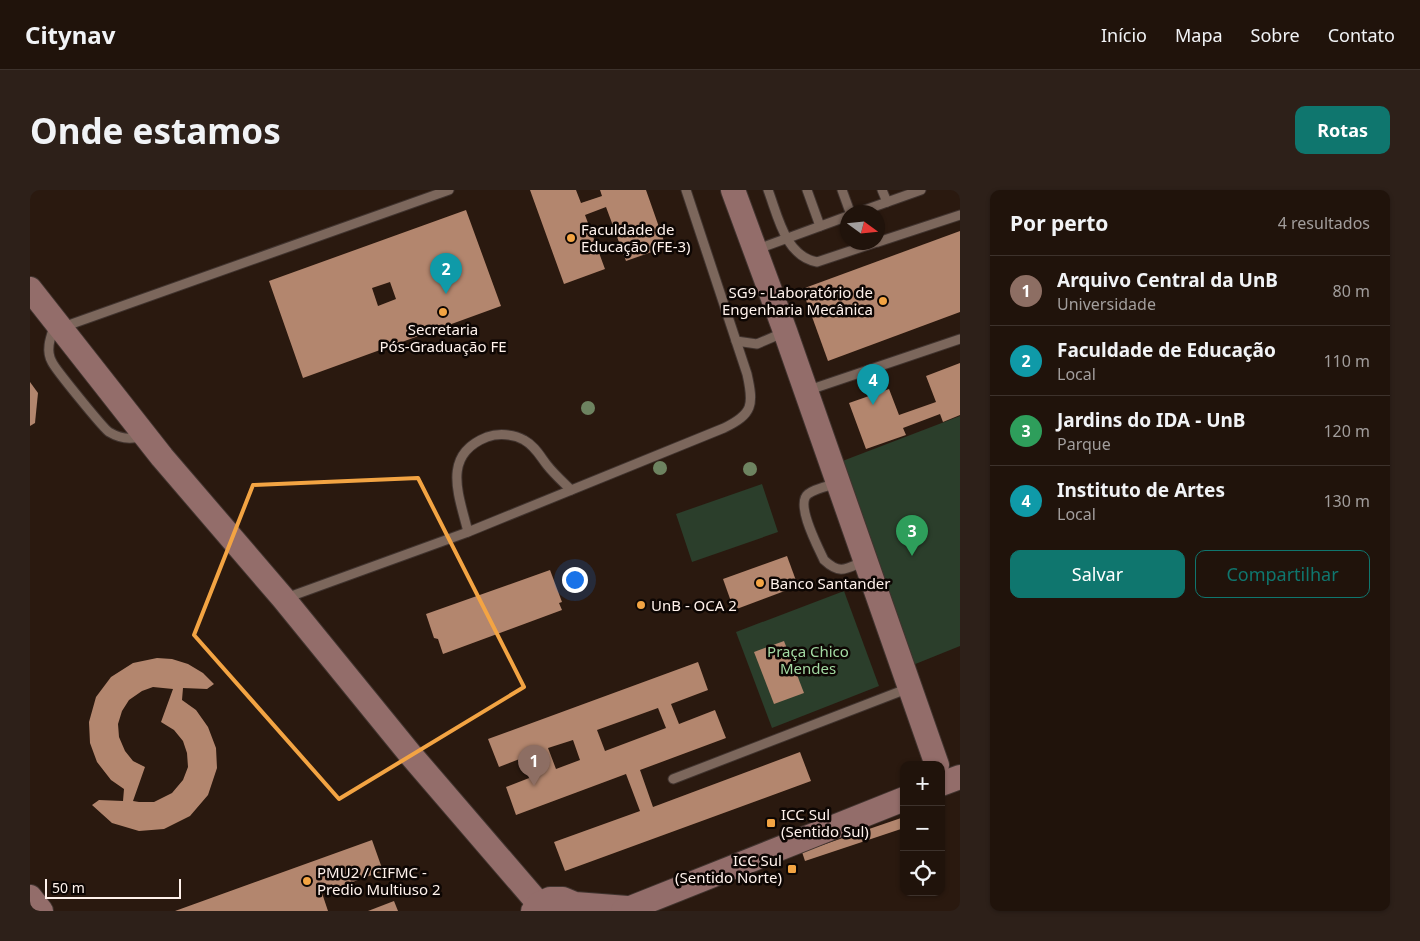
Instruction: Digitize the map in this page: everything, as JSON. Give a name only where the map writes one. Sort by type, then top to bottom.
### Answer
[{"type":"street","points":[[732,190],[785,331],[910,688],[939,761]]},
{"type":"street","points":[[30,289],[144,435],[284,598],[536,908],[550,899],[563,899],[577,908],[625,910],[900,801]]},
{"type":"street","points":[[30,897],[41,911]]},
{"type":"lane","points":[[59,324],[449,190]]},
{"type":"lane","points":[[284,598],[468,532],[741,419],[751,406],[750,389],[686,190]]},
{"type":"lane","points":[[768,190],[786,238],[798,254],[807,260],[817,262],[853,250]]},
{"type":"lane","points":[[807,190],[820,226]]},
{"type":"lane","points":[[842,190],[847,205]]},
{"type":"lane","points":[[882,190],[886,202]]},
{"type":"lane","points":[[878,205],[920,190]]},
{"type":"lane","points":[[885,239],[960,216]]},
{"type":"lane","points":[[755,250],[840,219]]},
{"type":"lane","points":[[736,341],[757,344],[785,331]]},
{"type":"lane","points":[[806,391],[960,338]]},
{"type":"lane","points":[[468,532],[457,484],[457,465],[465,448],[476,441],[492,435],[512,435],[524,440],[537,450],[547,465],[571,490]]},
{"type":"lane","points":[[838,483],[810,493],[805,497],[803,508],[824,560],[831,566],[844,570],[864,560]]},
{"type":"lane","points":[[674,779],[910,688]]},
{"type":"highlighted area","points":[[418,478],[524,687],[339,799],[194,635],[253,485]]},
{"type":"green space","points":[[960,416],[960,646],[903,669],[832,465]]},
{"type":"green space","points":[[762,484],[778,532],[692,562],[676,514]]},
{"type":"green space","name":"Praça Chico Mendes","points":[[844,591],[879,686],[772,728],[736,632]]},
{"type":"building","name":"Faculdade de Educação (FE-3)","points":[[530,190],[576,190],[581,203],[602,196],[600,190],[646,190],[666,247],[626,261],[606,207],[585,215],[605,269],[564,284]]},
{"type":"building","points":[[466,210],[501,306],[303,378],[269,281]],"holes":[[[390,282],[396,299],[378,306],[372,288]]]},
{"type":"building","name":"SG9 - Laboratório de Engenharia Mecânica","points":[[960,231],[960,312],[828,361],[802,289]]},
{"type":"building","points":[[960,363],[960,415],[943,422],[940,414],[903,428],[906,435],[866,449],[849,403],[889,389],[899,415],[936,402],[926,376]]},
{"type":"building","points":[[30,382],[38,393],[35,423],[30,426]]},
{"type":"building","name":"Banco Santander","points":[[787,556],[798,586],[734,610],[723,579]]},
{"type":"building","points":[[550,570],[562,602],[559,603],[562,610],[443,654],[438,639],[434,638],[426,614]]},
{"type":"building","points":[[784,641],[804,693],[774,704],[754,652]]},
{"type":"building","points":[[157,658],[172,659],[188,664],[203,673],[214,684],[207,689],[183,688],[182,700],[196,710],[208,727],[216,748],[217,768],[208,795],[190,816],[164,829],[139,831],[112,823],[92,805],[99,800],[123,801],[124,789],[111,780],[97,762],[90,743],[89,722],[96,697],[111,677],[133,663]],"holes":[[[153,687],[173,689],[161,722],[174,730],[183,741],[187,753],[188,767],[183,780],[172,793],[154,802],[133,801],[145,767],[133,761],[125,751],[119,737],[118,724],[122,711],[129,700],[142,691]]]},
{"type":"building","points":[[698,662],[708,690],[671,704],[679,724],[715,710],[726,738],[640,770],[653,807],[800,752],[811,781],[565,871],[554,842],[640,811],[626,774],[516,815],[506,787],[542,773],[535,753],[499,767],[488,739]],"holes":[[[658,708],[666,728],[605,751],[597,730]],[[573,740],[580,760],[556,769],[548,748]]]},
{"type":"building","points":[[900,818],[900,829],[805,861],[802,852]]},
{"type":"building","name":"PMU2 / CIFMC - Predio Multiuso 2","points":[[372,840],[383,871],[322,893],[328,911],[175,911]]},
{"type":"building","name":"PMU2 / CIFMC - Predio Multiuso 2","points":[[394,901],[398,911],[368,911]]},
{"type":"place","name":"Faculdade de Educação (FE-3)","points":[[571,238]]},
{"type":"place","name":"Faculdade de Educação","points":[[446,294]]},
{"type":"place","name":"SG9 - Laboratório de Engenharia Mecânica","points":[[883,301]]},
{"type":"place","name":"Secretaria Pós-Graduação FE","points":[[443,312]]},
{"type":"place","name":"Instituto de Artes","points":[[873,405]]},
{"type":"place","name":"Jardins do IDA - UnB","points":[[912,556]]},
{"type":"place","name":"Banco Santander","points":[[760,583]]},
{"type":"place","name":"UnB - OCA 2","points":[[641,605]]},
{"type":"place","name":"Arquivo Central da UnB","points":[[534,786]]},
{"type":"place","name":"ICC Sul (Sentido Sul)","points":[[771,823]]},
{"type":"place","name":"ICC Sul (Sentido Norte)","points":[[792,869]]},
{"type":"place","name":"PMU2 / CIFMC - Predio Multiuso 2","points":[[307,881]]}]
